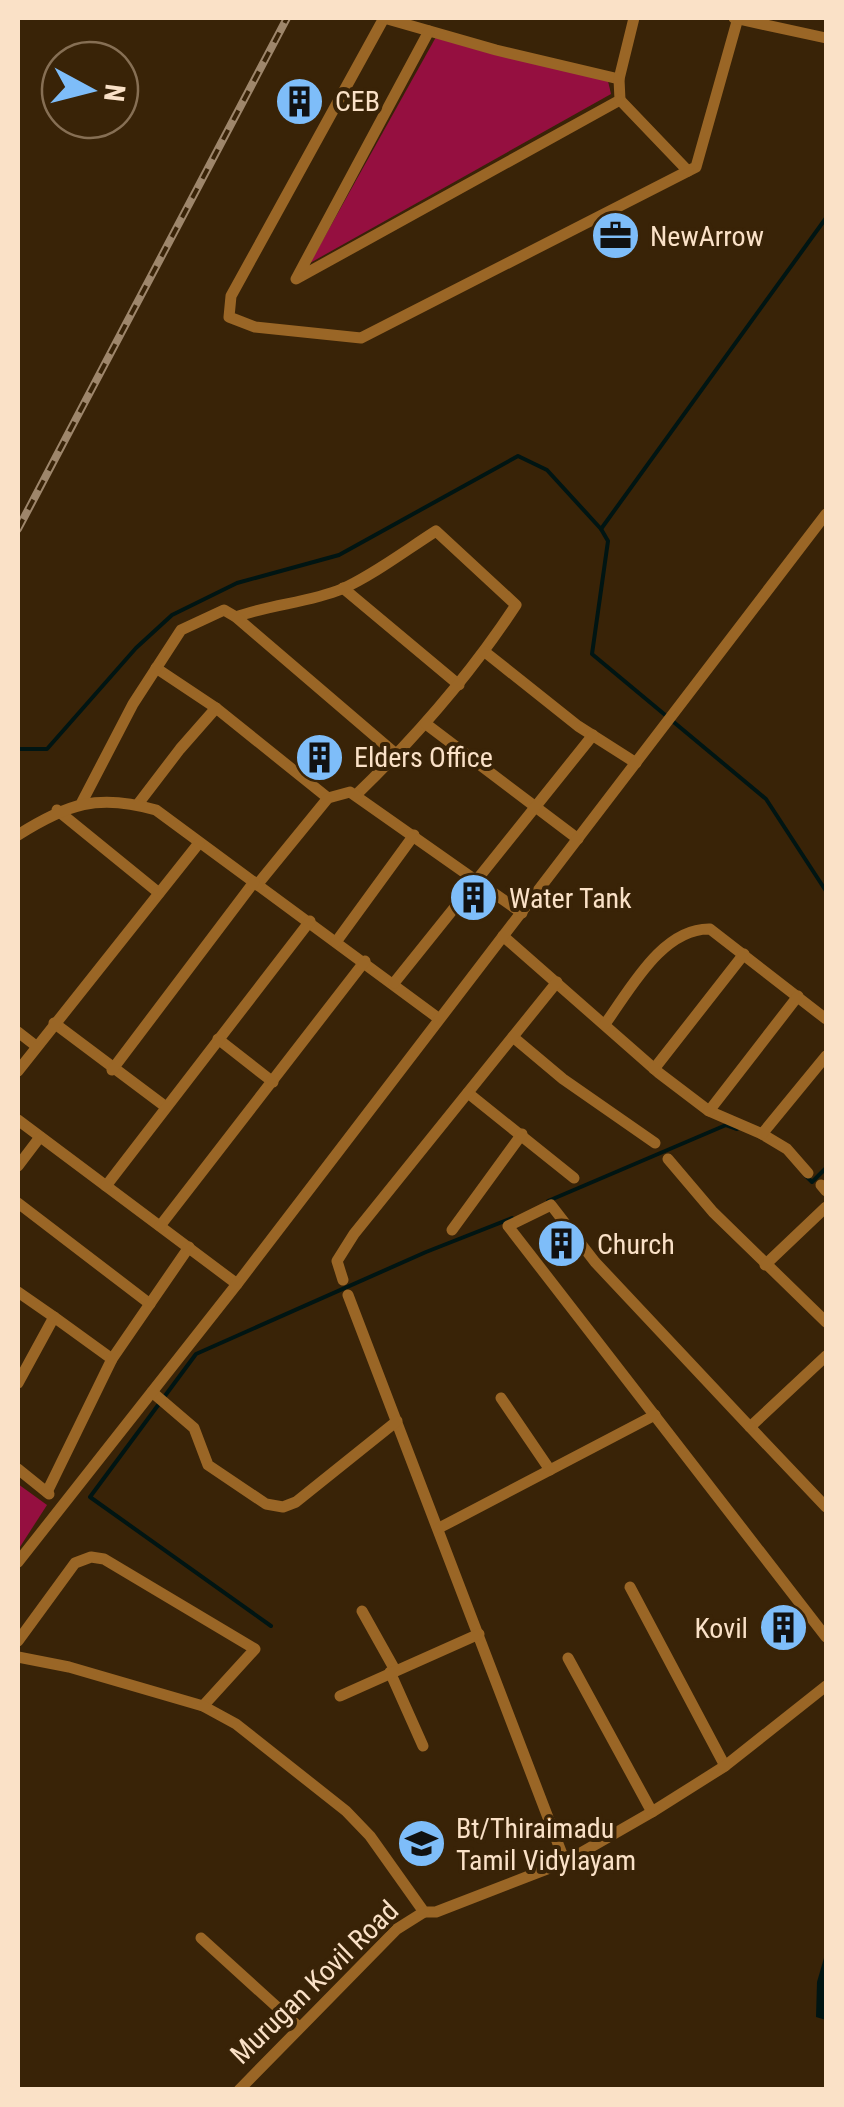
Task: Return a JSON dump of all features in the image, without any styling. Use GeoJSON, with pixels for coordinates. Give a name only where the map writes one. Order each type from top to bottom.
{"type":"FeatureCollection","features":[{"type":"Feature","properties":{"kind":"street"},"geometry":{"type":"LineString","coordinates":[[618,79],[384,18],[231,296],[229,317],[256,328],[362,338],[696,168],[736,18],[826,38]]}},
{"type":"Feature","properties":{"kind":"street"},"geometry":{"type":"LineString","coordinates":[[634,18],[618,79],[620,100],[688,171]]}},
{"type":"Feature","properties":{"kind":"street"},"geometry":{"type":"LineString","coordinates":[[429,31],[296,279],[620,100]]}},
{"type":"Feature","properties":{"kind":"street"},"geometry":{"type":"LineString","coordinates":[[18,1562],[62,1505],[159,1399],[238,1284],[438,1018],[826,515]]}},
{"type":"Feature","properties":{"kind":"street"},"geometry":{"type":"LineString","coordinates":[[236,617],[343,588],[436,531],[516,605],[459,686],[357,794]]}},
{"type":"Feature","properties":{"kind":"street"},"geometry":{"type":"LineString","coordinates":[[343,588],[459,686]]}},
{"type":"Feature","properties":{"kind":"street"},"geometry":{"type":"LineString","coordinates":[[82,802],[133,704],[181,630],[224,610],[397,755]]}},
{"type":"Feature","properties":{"kind":"street"},"geometry":{"type":"LineString","coordinates":[[484,652],[593,736],[636,763]]}},
{"type":"Feature","properties":{"kind":"street"},"geometry":{"type":"LineString","coordinates":[[156,668],[216,708],[328,798]]}},
{"type":"Feature","properties":{"kind":"street"},"geometry":{"type":"LineString","coordinates":[[138,804],[216,708]]}},
{"type":"Feature","properties":{"kind":"street"},"geometry":{"type":"LineString","coordinates":[[426,724],[578,838]]}},
{"type":"Feature","properties":{"kind":"street"},"geometry":{"type":"LineString","coordinates":[[394,983],[593,736]]}},
{"type":"Feature","properties":{"kind":"street"},"geometry":{"type":"LineString","coordinates":[[112,1070],[328,798],[357,794],[522,913]]}},
{"type":"Feature","properties":{"kind":"street"},"geometry":{"type":"LineString","coordinates":[[18,835],[57,810],[82,802],[138,804],[156,810],[438,1018]]}},
{"type":"Feature","properties":{"kind":"street"},"geometry":{"type":"LineString","coordinates":[[57,810],[160,893]]}},
{"type":"Feature","properties":{"kind":"street"},"geometry":{"type":"LineString","coordinates":[[336,942],[414,835]]}},
{"type":"Feature","properties":{"kind":"street"},"geometry":{"type":"LineString","coordinates":[[18,1071],[199,842]]}},
{"type":"Feature","properties":{"kind":"street"},"geometry":{"type":"LineString","coordinates":[[106,1186],[310,921]]}},
{"type":"Feature","properties":{"kind":"street"},"geometry":{"type":"LineString","coordinates":[[605,1024],[648,965],[668,946],[696,929],[710,929],[826,1019]]}},
{"type":"Feature","properties":{"kind":"street"},"geometry":{"type":"LineString","coordinates":[[503,936],[654,1069],[709,1111],[787,1149],[808,1172]]}},
{"type":"Feature","properties":{"kind":"street"},"geometry":{"type":"LineString","coordinates":[[654,1069],[744,954]]}},
{"type":"Feature","properties":{"kind":"street"},"geometry":{"type":"LineString","coordinates":[[160,1226],[365,962]]}},
{"type":"Feature","properties":{"kind":"street"},"geometry":{"type":"LineString","coordinates":[[342,1280],[338,1262],[354,1234],[558,982]]}},
{"type":"Feature","properties":{"kind":"street"},"geometry":{"type":"LineString","coordinates":[[709,1111],[798,996]]}},
{"type":"Feature","properties":{"kind":"street"},"geometry":{"type":"LineString","coordinates":[[54,1024],[166,1107]]}},
{"type":"Feature","properties":{"kind":"street"},"geometry":{"type":"LineString","coordinates":[[18,1032],[36,1046]]}},
{"type":"Feature","properties":{"kind":"street"},"geometry":{"type":"LineString","coordinates":[[513,1037],[563,1079],[655,1144]]}},
{"type":"Feature","properties":{"kind":"street"},"geometry":{"type":"LineString","coordinates":[[218,1039],[274,1082]]}},
{"type":"Feature","properties":{"kind":"street"},"geometry":{"type":"LineString","coordinates":[[762,1134],[826,1056]]}},
{"type":"Feature","properties":{"kind":"street"},"geometry":{"type":"LineString","coordinates":[[468,1093],[574,1178]]}},
{"type":"Feature","properties":{"kind":"street"},"geometry":{"type":"LineString","coordinates":[[18,1120],[238,1284]]}},
{"type":"Feature","properties":{"kind":"street"},"geometry":{"type":"LineString","coordinates":[[452,1230],[522,1134]]}},
{"type":"Feature","properties":{"kind":"street"},"geometry":{"type":"LineString","coordinates":[[18,1166],[40,1136]]}},
{"type":"Feature","properties":{"kind":"street"},"geometry":{"type":"LineString","coordinates":[[668,1159],[765,1264],[826,1322]]}},
{"type":"Feature","properties":{"kind":"street"},"geometry":{"type":"LineString","coordinates":[[18,1203],[150,1304]]}},
{"type":"Feature","properties":{"kind":"street"},"geometry":{"type":"LineString","coordinates":[[826,1508],[630,1300],[551,1206],[508,1226],[826,1636]]}},
{"type":"Feature","properties":{"kind":"street"},"geometry":{"type":"LineString","coordinates":[[765,1264],[826,1208]]}},
{"type":"Feature","properties":{"kind":"street"},"geometry":{"type":"LineString","coordinates":[[46,1492],[112,1359],[189,1248]]}},
{"type":"Feature","properties":{"kind":"street"},"geometry":{"type":"LineString","coordinates":[[18,1292],[112,1359]]}},
{"type":"Feature","properties":{"kind":"street"},"geometry":{"type":"LineString","coordinates":[[348,1295],[565,1862]]}},
{"type":"Feature","properties":{"kind":"street"},"geometry":{"type":"LineString","coordinates":[[18,1383],[54,1317]]}},
{"type":"Feature","properties":{"kind":"street"},"geometry":{"type":"LineString","coordinates":[[750,1427],[826,1356]]}},
{"type":"Feature","properties":{"kind":"street"},"geometry":{"type":"LineString","coordinates":[[501,1398],[550,1470]]}},
{"type":"Feature","properties":{"kind":"street"},"geometry":{"type":"LineString","coordinates":[[159,1399],[194,1428],[208,1465],[266,1504],[283,1507],[296,1502],[396,1422]]}},
{"type":"Feature","properties":{"kind":"street"},"geometry":{"type":"LineString","coordinates":[[439,1528],[655,1416]]}},
{"type":"Feature","properties":{"kind":"street"},"geometry":{"type":"LineString","coordinates":[[18,1469],[62,1505]]}},
{"type":"Feature","properties":{"kind":"street"},"geometry":{"type":"LineString","coordinates":[[18,1641],[75,1563],[91,1557],[104,1559],[255,1649],[203,1706]]}},
{"type":"Feature","properties":{"kind":"street"},"geometry":{"type":"LineString","coordinates":[[630,1587],[725,1766]]}},
{"type":"Feature","properties":{"kind":"street"},"geometry":{"type":"LineString","coordinates":[[362,1611],[393,1671],[423,1746]]}},
{"type":"Feature","properties":{"kind":"street"},"geometry":{"type":"LineString","coordinates":[[340,1696],[479,1634]]}},
{"type":"Feature","properties":{"kind":"street"},"geometry":{"type":"LineString","coordinates":[[18,1657],[69,1667],[203,1706],[236,1724],[346,1811],[370,1836],[424,1912],[436,1912],[565,1862],[725,1766],[826,1686]]}},
{"type":"Feature","properties":{"kind":"street"},"geometry":{"type":"LineString","coordinates":[[568,1658],[652,1812]]}},
{"type":"Feature","properties":{"kind":"street","name":"Murugan Kovil Road"},"geometry":{"type":"LineString","coordinates":[[239,2090],[397,1929],[424,1912]]}},
{"type":"Feature","properties":{"kind":"street"},"geometry":{"type":"LineString","coordinates":[[201,1938],[300,2026]]}},
{"type":"Feature","properties":{"kind":"shaded area"},"geometry":{"type":"Polygon","coordinates":[[[436,37],[608,81],[611,94],[310,263],[436,37]]]}},
{"type":"Feature","properties":{"kind":"shaded area"},"geometry":{"type":"Polygon","coordinates":[[[18,1484],[47,1505],[18,1550],[18,1484]]]}},
{"type":"Feature","properties":{"kind":"shaded area"},"geometry":{"type":"Polygon","coordinates":[[[826,1951],[826,2020],[816,2017],[817,1982],[826,1951]]]}},
{"type":"Feature","properties":{"kind":"waterway"},"geometry":{"type":"LineString","coordinates":[[18,749],[47,749],[136,648],[172,615],[237,583],[339,555],[518,456],[547,470],[601,529],[826,218]]}},
{"type":"Feature","properties":{"kind":"waterway"},"geometry":{"type":"LineString","coordinates":[[601,529],[608,541],[592,654],[766,799],[826,891]]}},
{"type":"Feature","properties":{"kind":"waterway"},"geometry":{"type":"LineString","coordinates":[[548,1201],[726,1125],[737,1129]]}},
{"type":"Feature","properties":{"kind":"waterway"},"geometry":{"type":"LineString","coordinates":[[805,1175],[812,1182],[826,1168]]}},
{"type":"Feature","properties":{"kind":"waterway"},"geometry":{"type":"LineString","coordinates":[[271,1626],[90,1497],[196,1354],[512,1218]]}},
{"type":"Feature","properties":{"kind":"railway"},"geometry":{"type":"LineString","coordinates":[[18,529],[287,18]]}},
{"type":"Feature","properties":{"kind":"place","name":"CEB"},"geometry":{"type":"Point","coordinates":[300,101]}},
{"type":"Feature","properties":{"kind":"place","name":"NewArrow"},"geometry":{"type":"Point","coordinates":[615,236]}},
{"type":"Feature","properties":{"kind":"place","name":"Elders Office"},"geometry":{"type":"Point","coordinates":[319,757]}},
{"type":"Feature","properties":{"kind":"place","name":"Water Tank"},"geometry":{"type":"Point","coordinates":[474,898]}},
{"type":"Feature","properties":{"kind":"place","name":"Church"},"geometry":{"type":"Point","coordinates":[562,1244]}},
{"type":"Feature","properties":{"kind":"place","name":"Kovil"},"geometry":{"type":"Point","coordinates":[783,1628]}},
{"type":"Feature","properties":{"kind":"place","name":"Bt/Thiraimadu Tamil Vidylayam"},"geometry":{"type":"Point","coordinates":[421,1844]}}]}
